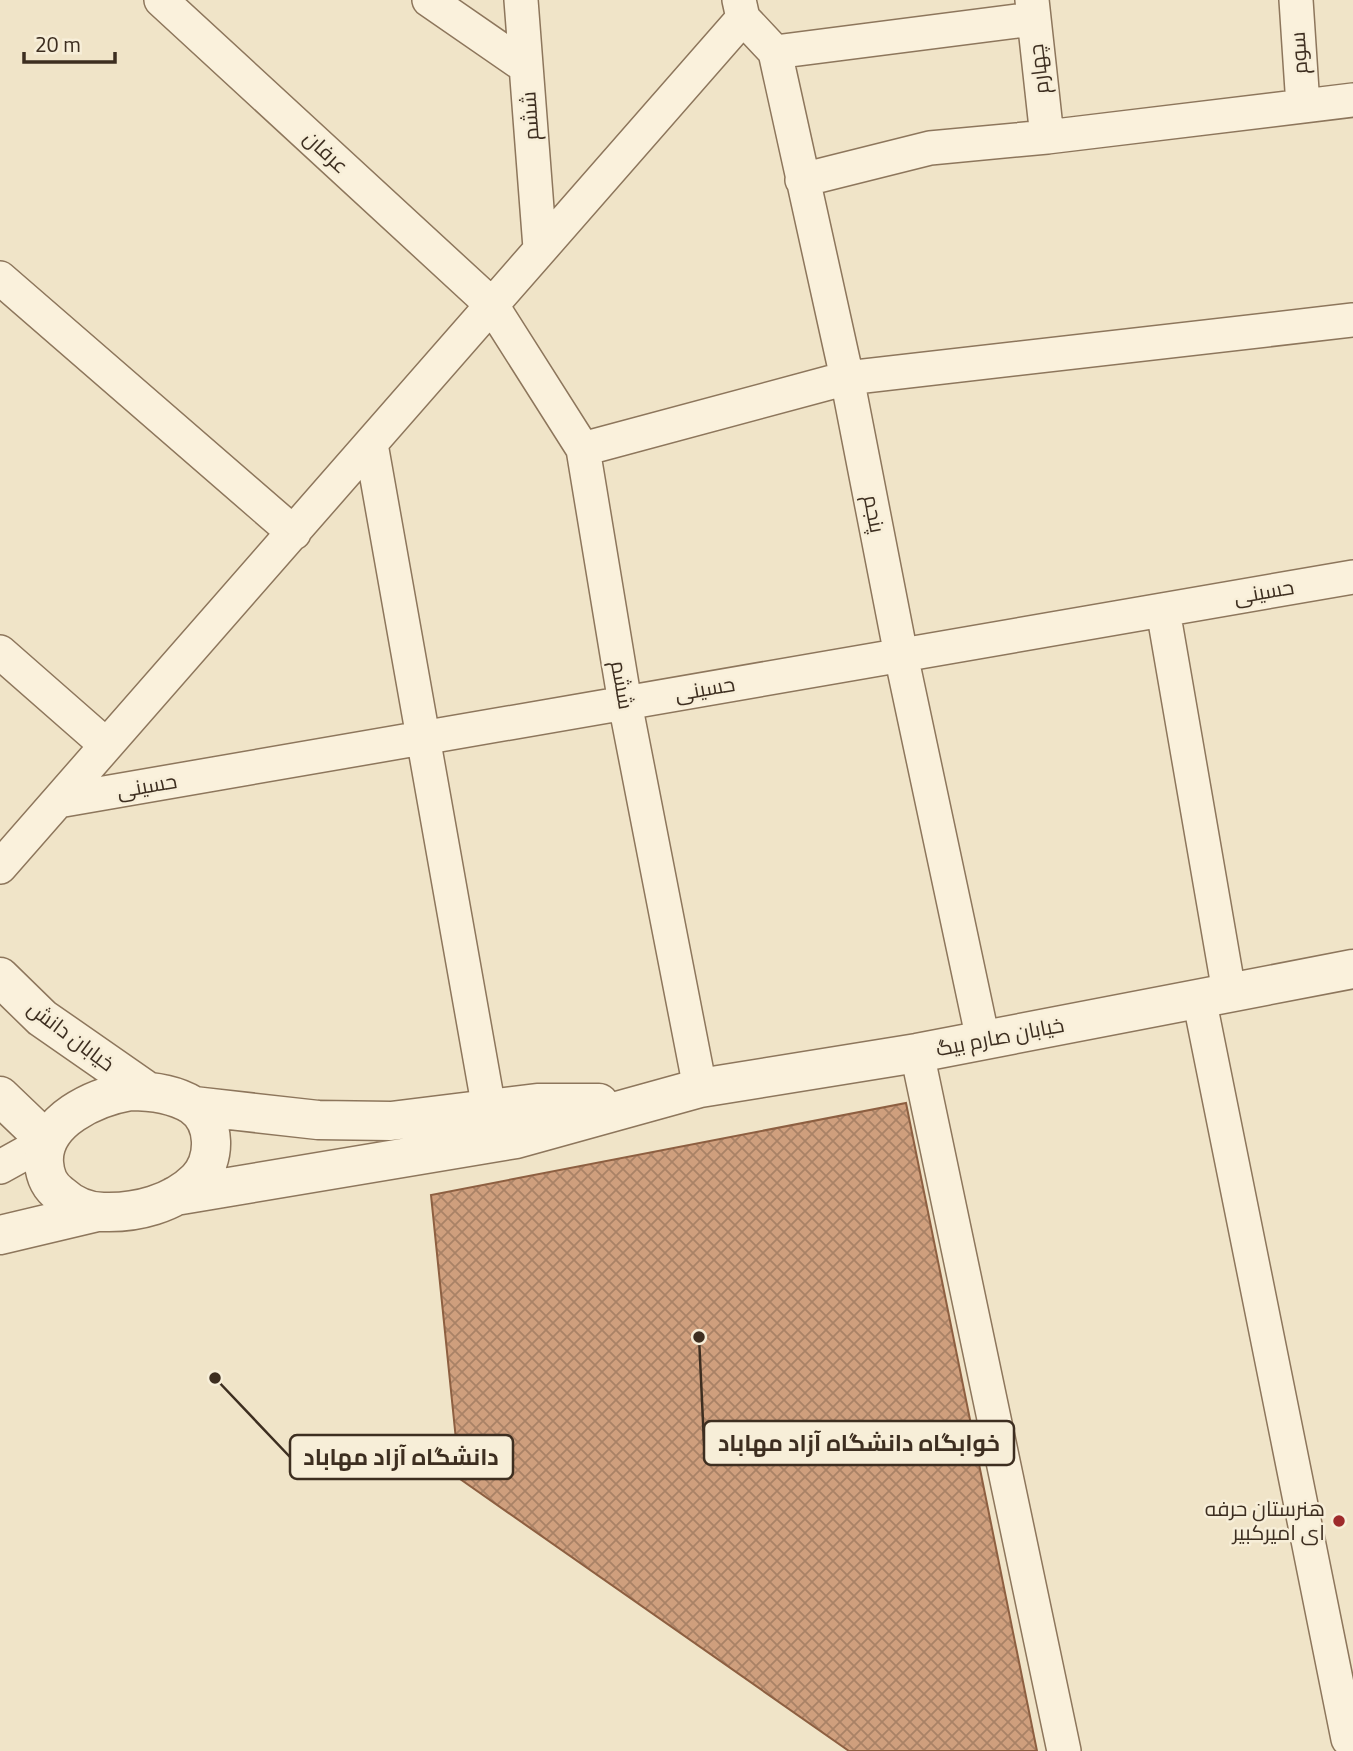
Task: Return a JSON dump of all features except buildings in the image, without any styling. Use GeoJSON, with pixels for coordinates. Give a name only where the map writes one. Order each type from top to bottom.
{"type":"FeatureCollection","features":[{"type":"Feature","properties":{"kind":"street","name":"عرفان"},"geometry":{"type":"LineString","coordinates":[[161,0],[491,304]]}},
{"type":"Feature","properties":{"kind":"street","name":"ششم"},"geometry":{"type":"LineString","coordinates":[[429,0],[526,66]]}},
{"type":"Feature","properties":{"kind":"street","name":"ششم"},"geometry":{"type":"LineString","coordinates":[[521,0],[540,248]]}},
{"type":"Feature","properties":{"kind":"street","name":"سوم"},"geometry":{"type":"LineString","coordinates":[[1296,0],[1303,106]]}},
{"type":"Feature","properties":{"kind":"street"},"geometry":{"type":"LineString","coordinates":[[0,867],[371,444],[741,9],[775,52],[1033,9]]}},
{"type":"Feature","properties":{"kind":"street","name":"چهارم"},"geometry":{"type":"LineString","coordinates":[[1033,9],[1047,137]]}},
{"type":"Feature","properties":{"kind":"street","name":"پنجم"},"geometry":{"type":"LineString","coordinates":[[775,52],[847,378],[901,655],[983,1040]]}},
{"type":"Feature","properties":{"kind":"street"},"geometry":{"type":"LineString","coordinates":[[802,180],[930,148],[1047,137],[1353,100]]}},
{"type":"Feature","properties":{"kind":"street"},"geometry":{"type":"LineString","coordinates":[[0,278],[294,533]]}},
{"type":"Feature","properties":{"kind":"street","name":"ششم"},"geometry":{"type":"LineString","coordinates":[[491,304],[583,449],[625,703],[700,1088]]}},
{"type":"Feature","properties":{"kind":"street"},"geometry":{"type":"LineString","coordinates":[[583,449],[847,378],[1353,320]]}},
{"type":"Feature","properties":{"kind":"street"},"geometry":{"type":"LineString","coordinates":[[371,444],[489,1109]]}},
{"type":"Feature","properties":{"kind":"street","name":"حسینی"},"geometry":{"type":"LineString","coordinates":[[58,801],[1353,577]]}},
{"type":"Feature","properties":{"kind":"street"},"geometry":{"type":"LineString","coordinates":[[1163,610],[1214,995],[1348,1739]]}},
{"type":"Feature","properties":{"kind":"street"},"geometry":{"type":"LineString","coordinates":[[0,652],[106,745]]}},
{"type":"Feature","properties":{"kind":"street","name":"خیابان صارم بیگ"},"geometry":{"type":"LineString","coordinates":[[175,1196],[516,1139],[700,1088],[917,1053],[1353,969]]}},
{"type":"Feature","properties":{"kind":"street","name":"خیابان دانش"},"geometry":{"type":"LineString","coordinates":[[0,977],[42,1018],[146,1091]]}},
{"type":"Feature","properties":{"kind":"street"},"geometry":{"type":"LineString","coordinates":[[917,1053],[1064,1751]]}},
{"type":"Feature","properties":{"kind":"street"},"geometry":{"type":"LineString","coordinates":[[0,1167],[47,1141],[69,1117],[97,1099],[146,1091],[194,1106],[318,1121],[391,1121],[537,1103],[646,1103]]}},
{"type":"Feature","properties":{"kind":"street"},"geometry":{"type":"LineString","coordinates":[[0,1096],[47,1141]]}},
{"type":"Feature","properties":{"kind":"street"},"geometry":{"type":"LineString","coordinates":[[0,1235],[97,1212],[131,1211],[175,1196],[198,1180],[209,1160],[212,1142],[207,1125],[194,1106]]}},
{"type":"Feature","properties":{"kind":"street"},"geometry":{"type":"LineString","coordinates":[[47,1141],[43,1156],[45,1175],[55,1190],[79,1207],[97,1212]]}},
{"type":"Feature","properties":{"kind":"place","name":"خوابگاه دانشگاه آزاد مهاباد"},"geometry":{"type":"Point","coordinates":[699,1337]}},
{"type":"Feature","properties":{"kind":"place","name":"دانشگاه آزاد مهاباد"},"geometry":{"type":"Point","coordinates":[215,1378]}},
{"type":"Feature","properties":{"kind":"place","name":"هنرستان حرفه ای امیرکبیر"},"geometry":{"type":"Point","coordinates":[1339,1521]}}]}
